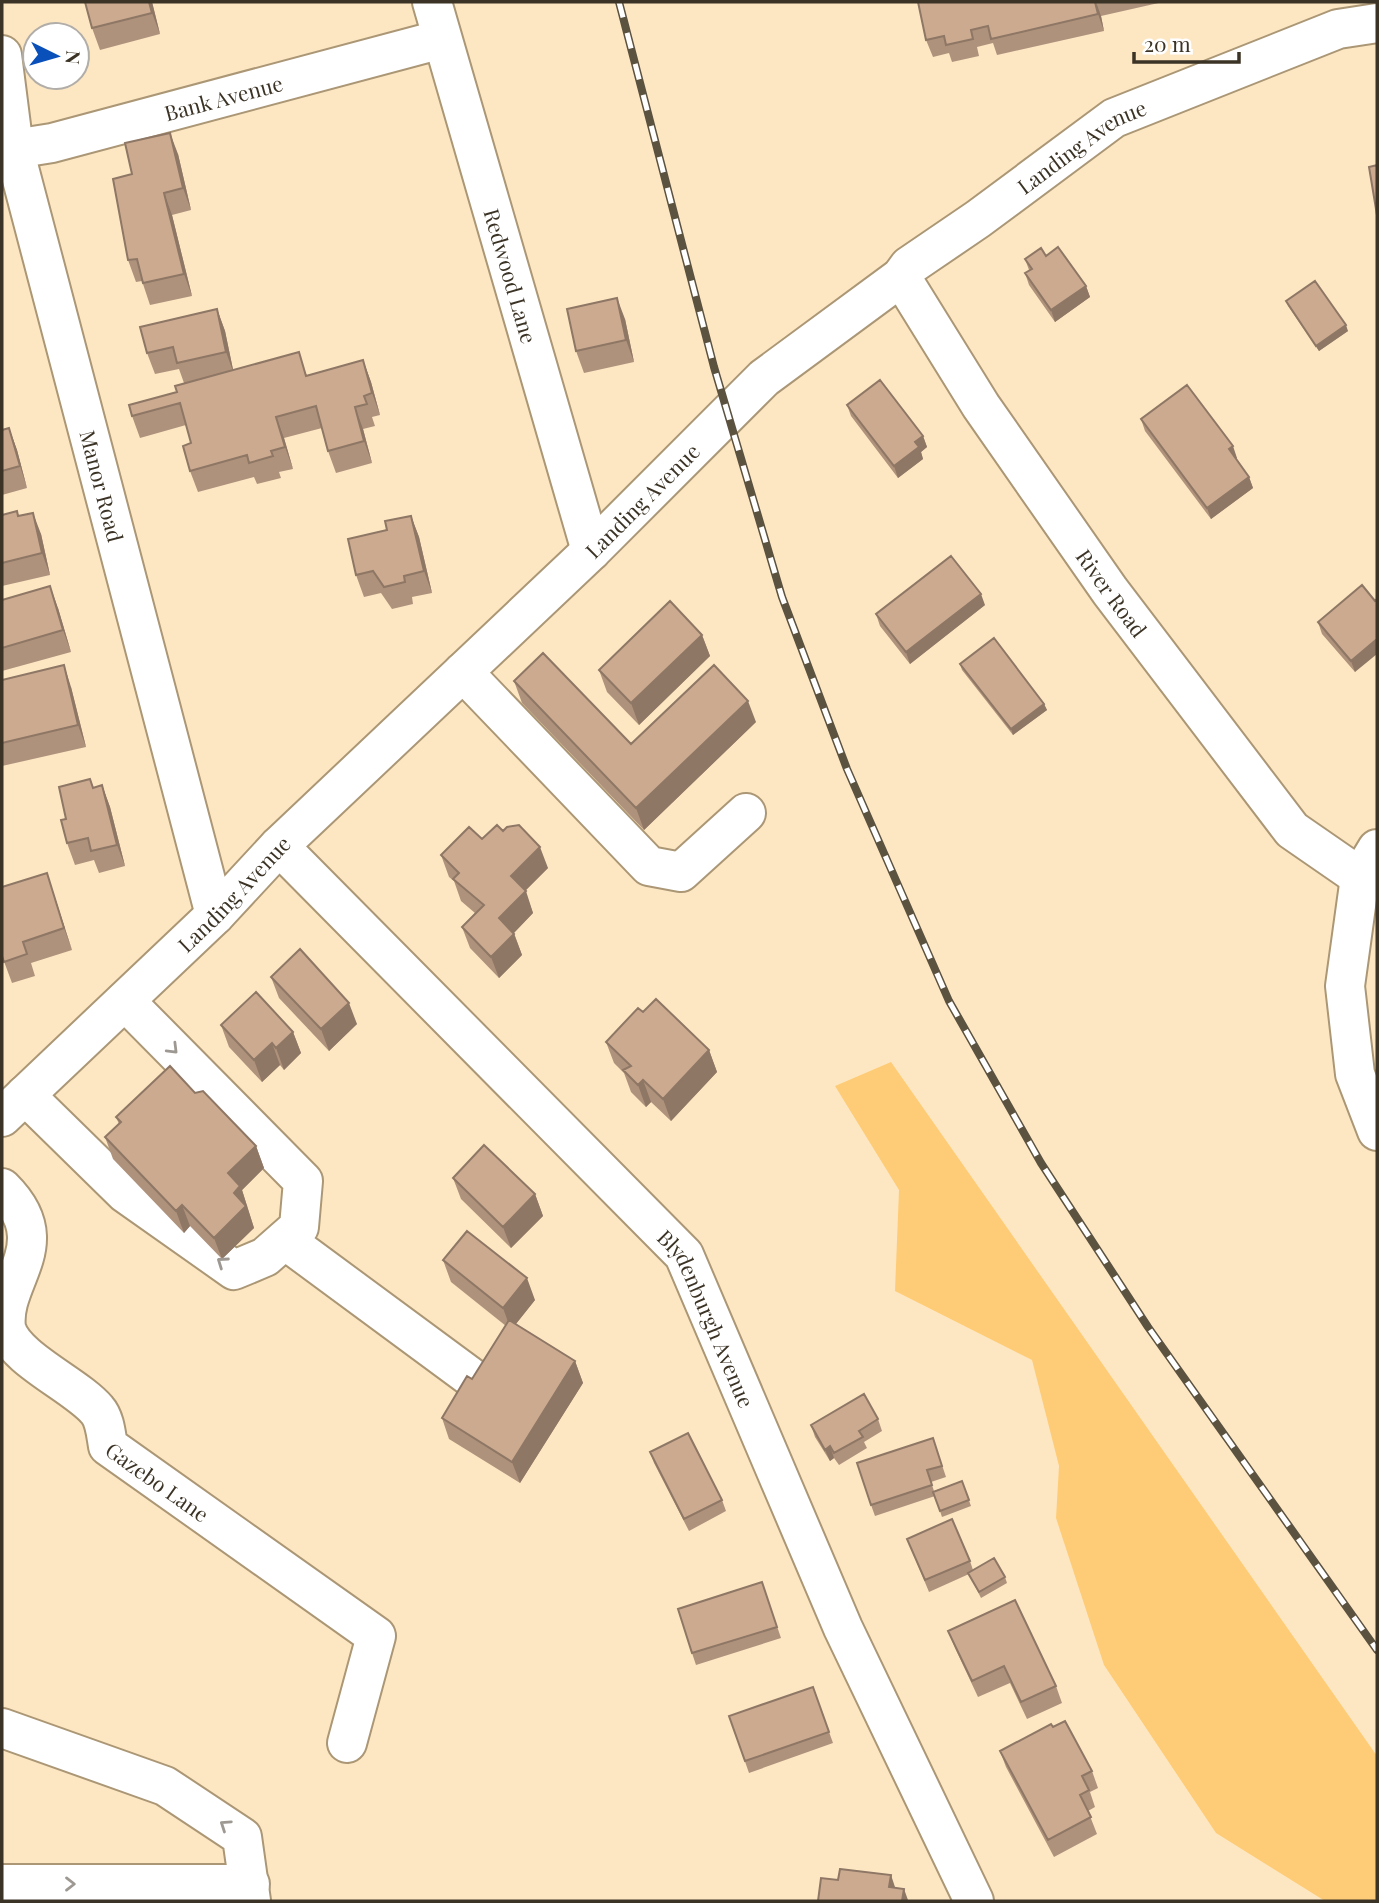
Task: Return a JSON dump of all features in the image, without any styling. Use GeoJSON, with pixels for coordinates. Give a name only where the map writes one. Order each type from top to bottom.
{"type":"FeatureCollection","features":[{"type":"Feature","properties":{"kind":"street","name":"Redwood Lane"},"geometry":{"type":"LineString","coordinates":[[432,2],[592,551]]}},
{"type":"Feature","properties":{"kind":"street","name":"Landing Avenue"},"geometry":{"type":"LineString","coordinates":[[13,1106],[215,915],[279,846],[592,551],[764,378],[901,277],[909,266],[978,219],[1114,118],[1338,29],[1377,23]]}},
{"type":"Feature","properties":{"kind":"street","name":"Bank Avenue"},"geometry":{"type":"LineString","coordinates":[[8,150],[52,143],[442,39]]}},
{"type":"Feature","properties":{"kind":"street","name":"Manor Road"},"geometry":{"type":"LineString","coordinates":[[2,55],[8,150],[215,915]]}},
{"type":"Feature","properties":{"kind":"street","name":"River Road"},"geometry":{"type":"LineString","coordinates":[[901,277],[981,406],[1110,591],[1292,830],[1368,863]]}},
{"type":"Feature","properties":{"kind":"street"},"geometry":{"type":"LineString","coordinates":[[463,672],[649,866],[681,872],[746,813]]}},
{"type":"Feature","properties":{"kind":"street","name":"Blydenburgh Avenue"},"geometry":{"type":"LineString","coordinates":[[279,846],[684,1255],[843,1628],[974,1901]]}},
{"type":"Feature","properties":{"kind":"street"},"geometry":{"type":"LineString","coordinates":[[1368,863],[1345,986],[1355,1074],[1377,1130]]}},
{"type":"Feature","properties":{"kind":"street"},"geometry":{"type":"LineString","coordinates":[[13,1106],[125,1193],[234,1270],[265,1257],[299,1227],[303,1181],[125,1001]]}},
{"type":"Feature","properties":{"kind":"street","name":"Gazebo Lane"},"geometry":{"type":"LineString","coordinates":[[2,1188],[18,1204],[25,1227],[23,1261],[6,1299],[6,1330],[16,1345],[98,1410],[108,1446],[376,1636],[347,1742]]}},
{"type":"Feature","properties":{"kind":"street"},"geometry":{"type":"LineString","coordinates":[[285,1240],[472,1378]]}},
{"type":"Feature","properties":{"kind":"street"},"geometry":{"type":"LineString","coordinates":[[2,1728],[165,1786],[242,1837],[250,1893],[2,1884]]}},
{"type":"Feature","properties":{"kind":"shaded area"},"geometry":{"type":"Polygon","coordinates":[[[891,1062],[1377,1756],[1377,1901],[1325,1901],[1216,1833],[1104,1665],[1056,1518],[1059,1466],[1032,1360],[895,1291],[899,1190],[835,1086],[891,1062]]]}},
{"type":"Feature","properties":{"kind":"building"},"geometry":{"type":"Polygon","coordinates":[[[85,2],[149,2],[152,13],[92,28],[85,2]]]}},
{"type":"Feature","properties":{"kind":"building"},"geometry":{"type":"Polygon","coordinates":[[[918,2],[1095,2],[1098,14],[991,39],[988,26],[971,30],[973,39],[946,45],[944,36],[926,40],[918,2]]]}},
{"type":"Feature","properties":{"kind":"building"},"geometry":{"type":"Polygon","coordinates":[[[170,133],[183,188],[164,193],[184,274],[143,283],[137,259],[128,260],[113,179],[132,174],[125,143],[170,133]]]}},
{"type":"Feature","properties":{"kind":"building"},"geometry":{"type":"Polygon","coordinates":[[[1377,165],[1377,215],[1369,167],[1377,165]]]}},
{"type":"Feature","properties":{"kind":"building"},"geometry":{"type":"Polygon","coordinates":[[[1058,247],[1086,286],[1051,310],[1025,273],[1032,269],[1025,259],[1041,248],[1046,256],[1058,247]]]}},
{"type":"Feature","properties":{"kind":"building"},"geometry":{"type":"Polygon","coordinates":[[[1315,281],[1346,325],[1316,346],[1286,301],[1315,281]]]}},
{"type":"Feature","properties":{"kind":"building"},"geometry":{"type":"Polygon","coordinates":[[[617,298],[626,340],[576,351],[567,309],[617,298]]]}},
{"type":"Feature","properties":{"kind":"building"},"geometry":{"type":"Polygon","coordinates":[[[217,309],[226,352],[177,363],[173,347],[147,353],[140,327],[217,309]]]}},
{"type":"Feature","properties":{"kind":"building"},"geometry":{"type":"Polygon","coordinates":[[[299,352],[306,376],[363,360],[372,393],[364,396],[367,404],[355,407],[364,441],[328,451],[316,406],[276,417],[285,447],[271,451],[273,456],[249,463],[247,455],[190,471],[183,446],[191,443],[180,403],[132,416],[129,405],[177,392],[175,386],[299,352]]]}},
{"type":"Feature","properties":{"kind":"building"},"geometry":{"type":"Polygon","coordinates":[[[880,380],[923,436],[915,442],[919,447],[894,466],[847,405],[880,380]]]}},
{"type":"Feature","properties":{"kind":"building"},"geometry":{"type":"Polygon","coordinates":[[[1187,385],[1233,446],[1229,449],[1249,477],[1207,508],[1141,419],[1187,385]]]}},
{"type":"Feature","properties":{"kind":"building"},"geometry":{"type":"Polygon","coordinates":[[[9,428],[20,466],[2,471],[2,430],[9,428]]]}},
{"type":"Feature","properties":{"kind":"building"},"geometry":{"type":"Polygon","coordinates":[[[17,511],[18,516],[33,513],[42,553],[2,563],[2,515],[17,511]]]}},
{"type":"Feature","properties":{"kind":"building"},"geometry":{"type":"Polygon","coordinates":[[[411,516],[424,571],[404,576],[405,582],[384,587],[373,571],[356,575],[348,539],[387,530],[385,521],[411,516]]]}},
{"type":"Feature","properties":{"kind":"building"},"geometry":{"type":"Polygon","coordinates":[[[951,556],[981,594],[906,652],[876,614],[951,556]]]}},
{"type":"Feature","properties":{"kind":"building"},"geometry":{"type":"Polygon","coordinates":[[[1362,585],[1375,601],[1377,599],[1377,639],[1351,661],[1318,622],[1362,585]]]}},
{"type":"Feature","properties":{"kind":"building"},"geometry":{"type":"Polygon","coordinates":[[[50,586],[63,630],[2,648],[2,600],[50,586]]]}},
{"type":"Feature","properties":{"kind":"building"},"geometry":{"type":"Polygon","coordinates":[[[670,601],[702,635],[631,703],[599,670],[670,601]]]}},
{"type":"Feature","properties":{"kind":"building"},"geometry":{"type":"Polygon","coordinates":[[[994,638],[1044,704],[1011,729],[960,664],[994,638]]]}},
{"type":"Feature","properties":{"kind":"building"},"geometry":{"type":"Polygon","coordinates":[[[543,653],[631,744],[714,665],[748,701],[636,808],[514,681],[543,653]]]}},
{"type":"Feature","properties":{"kind":"building"},"geometry":{"type":"Polygon","coordinates":[[[64,665],[78,725],[2,743],[2,680],[64,665]]]}},
{"type":"Feature","properties":{"kind":"building"},"geometry":{"type":"Polygon","coordinates":[[[90,779],[93,788],[102,785],[117,845],[91,851],[88,838],[67,843],[61,820],[66,819],[59,787],[90,779]]]}},
{"type":"Feature","properties":{"kind":"building"},"geometry":{"type":"Polygon","coordinates":[[[497,825],[503,831],[507,827],[519,825],[540,847],[511,876],[526,891],[499,918],[514,934],[491,957],[462,927],[484,905],[453,879],[459,873],[441,855],[469,827],[482,839],[497,825]]]}},
{"type":"Feature","properties":{"kind":"building"},"geometry":{"type":"Polygon","coordinates":[[[47,873],[64,928],[23,942],[27,954],[4,962],[2,887],[47,873]]]}},
{"type":"Feature","properties":{"kind":"building"},"geometry":{"type":"Polygon","coordinates":[[[300,949],[349,1003],[321,1029],[271,977],[300,949]]]}},
{"type":"Feature","properties":{"kind":"building"},"geometry":{"type":"Polygon","coordinates":[[[256,992],[293,1032],[276,1048],[272,1043],[254,1060],[221,1025],[256,992]]]}},
{"type":"Feature","properties":{"kind":"building"},"geometry":{"type":"Polygon","coordinates":[[[656,999],[709,1050],[663,1099],[643,1080],[638,1085],[623,1070],[631,1066],[606,1042],[638,1008],[643,1012],[656,999]]]}},
{"type":"Feature","properties":{"kind":"building"},"geometry":{"type":"Polygon","coordinates":[[[170,1066],[195,1093],[203,1091],[256,1146],[228,1173],[240,1186],[234,1193],[246,1206],[214,1238],[182,1205],[176,1211],[105,1137],[121,1122],[116,1117],[170,1066]]]}},
{"type":"Feature","properties":{"kind":"building"},"geometry":{"type":"Polygon","coordinates":[[[484,1145],[535,1194],[503,1227],[453,1178],[484,1145]]]}},
{"type":"Feature","properties":{"kind":"building"},"geometry":{"type":"Polygon","coordinates":[[[467,1231],[527,1278],[503,1308],[443,1260],[467,1231]]]}},
{"type":"Feature","properties":{"kind":"building"},"geometry":{"type":"Polygon","coordinates":[[[509,1320],[575,1361],[512,1462],[442,1418],[467,1376],[472,1379],[509,1320]]]}},
{"type":"Feature","properties":{"kind":"building"},"geometry":{"type":"Polygon","coordinates":[[[864,1394],[878,1419],[859,1431],[863,1437],[834,1453],[830,1446],[825,1450],[811,1425],[864,1394]]]}},
{"type":"Feature","properties":{"kind":"building"},"geometry":{"type":"Polygon","coordinates":[[[688,1433],[722,1500],[684,1519],[650,1452],[688,1433]]]}},
{"type":"Feature","properties":{"kind":"building"},"geometry":{"type":"Polygon","coordinates":[[[933,1438],[942,1466],[927,1470],[932,1485],[871,1505],[857,1463],[933,1438]]]}},
{"type":"Feature","properties":{"kind":"building"},"geometry":{"type":"Polygon","coordinates":[[[962,1481],[969,1500],[940,1511],[933,1492],[962,1481]]]}},
{"type":"Feature","properties":{"kind":"building"},"geometry":{"type":"Polygon","coordinates":[[[952,1519],[970,1561],[925,1580],[907,1539],[952,1519]]]}},
{"type":"Feature","properties":{"kind":"building"},"geometry":{"type":"Polygon","coordinates":[[[994,1558],[1005,1577],[979,1592],[968,1573],[994,1558]]]}},
{"type":"Feature","properties":{"kind":"building"},"geometry":{"type":"Polygon","coordinates":[[[762,1582],[777,1627],[692,1653],[678,1609],[762,1582]]]}},
{"type":"Feature","properties":{"kind":"building"},"geometry":{"type":"Polygon","coordinates":[[[1015,1600],[1056,1686],[1021,1702],[1004,1666],[972,1681],[948,1631],[1015,1600]]]}},
{"type":"Feature","properties":{"kind":"building"},"geometry":{"type":"Polygon","coordinates":[[[813,1687],[829,1732],[745,1761],[729,1716],[813,1687]]]}},
{"type":"Feature","properties":{"kind":"building"},"geometry":{"type":"Polygon","coordinates":[[[1065,1721],[1092,1771],[1082,1776],[1089,1790],[1080,1795],[1091,1817],[1048,1840],[1000,1751],[1051,1724],[1053,1727],[1065,1721]]]}},
{"type":"Feature","properties":{"kind":"building"},"geometry":{"type":"Polygon","coordinates":[[[840,1869],[891,1875],[889,1887],[904,1889],[902,1901],[818,1901],[821,1878],[838,1880],[840,1869]]]}},
{"type":"Feature","properties":{"kind":"railway"},"geometry":{"type":"LineString","coordinates":[[619,2],[714,367],[782,597],[847,769],[949,1001],[1041,1163],[1148,1327],[1377,1650]]}}]}
